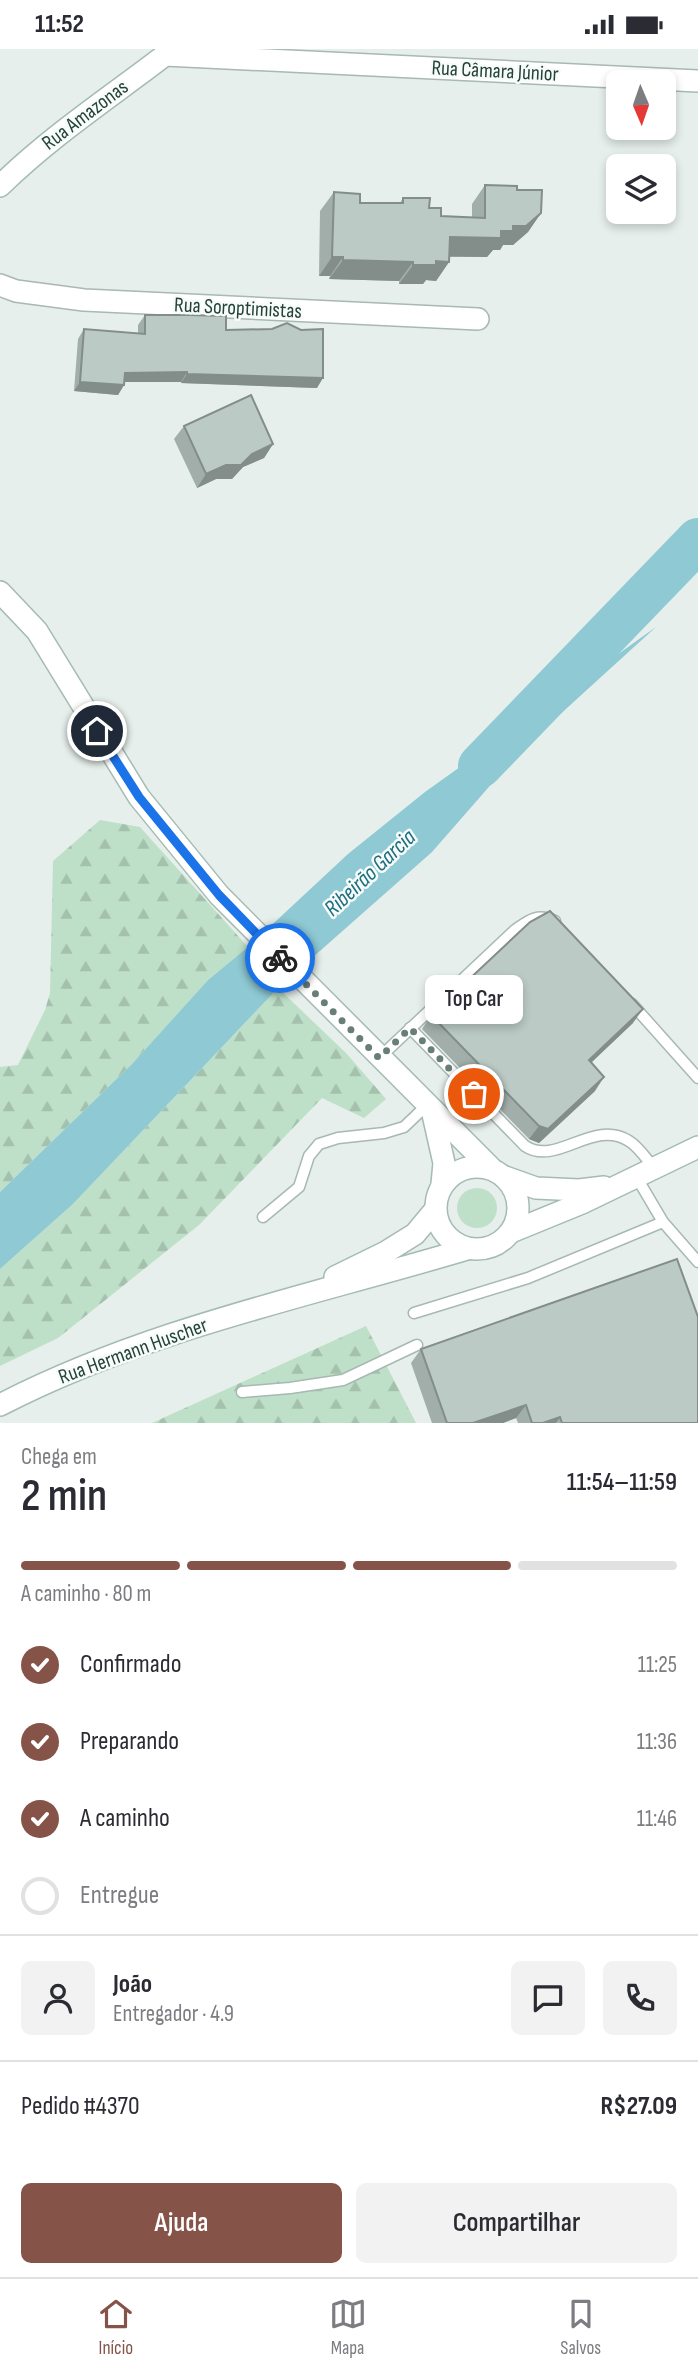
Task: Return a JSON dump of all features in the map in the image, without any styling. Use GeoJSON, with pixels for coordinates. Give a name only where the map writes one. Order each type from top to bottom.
{"type":"FeatureCollection","features":[{"type":"Feature","properties":{"kind":"street","name":"Rua Câmara Júnior"},"geometry":{"type":"LineString","coordinates":[[169,52],[698,81]]}},
{"type":"Feature","properties":{"kind":"street","name":"Rua Amazonas"},"geometry":{"type":"LineString","coordinates":[[0,186],[24,162],[74,121],[169,52]]}},
{"type":"Feature","properties":{"kind":"street","name":"Rua Soroptimistas"},"geometry":{"type":"LineString","coordinates":[[0,285],[16,291],[84,300],[478,319]]}},
{"type":"Feature","properties":{"kind":"street"},"geometry":{"type":"LineString","coordinates":[[0,592],[37,631],[139,797],[219,895],[379,1058],[513,1186],[519,1210],[511,1232]]}},
{"type":"Feature","properties":{"kind":"street"},"geometry":{"type":"LineString","coordinates":[[430,1108],[444,1163],[442,1184]]}},
{"type":"Feature","properties":{"kind":"street"},"geometry":{"type":"LineString","coordinates":[[638,1178],[579,1190],[536,1188],[498,1172],[472,1166],[455,1172],[442,1184],[436,1196],[435,1210],[445,1235],[455,1243],[467,1248],[484,1249],[499,1243],[511,1232],[638,1178],[698,1147]]}},
{"type":"Feature","properties":{"kind":"street","name":"Rua Hermann Huscher"},"geometry":{"type":"LineString","coordinates":[[0,1405],[122,1352],[268,1304],[333,1278],[386,1252],[415,1234],[435,1210]]}},
{"type":"Feature","properties":{"kind":"street","name":"Rua Hermann Huscher"},"geometry":{"type":"LineString","coordinates":[[268,1304],[335,1288],[467,1248]]}},
{"type":"Feature","properties":{"kind":"lane"},"geometry":{"type":"LineString","coordinates":[[379,1058],[532,917],[553,919],[561,927]]}},
{"type":"Feature","properties":{"kind":"lane"},"geometry":{"type":"LineString","coordinates":[[620,991],[698,1078]]}},
{"type":"Feature","properties":{"kind":"lane"},"geometry":{"type":"LineString","coordinates":[[410,1028],[532,1151],[552,1150],[606,1133],[631,1142],[638,1178],[663,1222],[698,1262]]}},
{"type":"Feature","properties":{"kind":"lane"},"geometry":{"type":"LineString","coordinates":[[262,1217],[299,1187],[309,1156],[319,1144],[338,1137],[384,1133],[404,1127],[430,1108]]}},
{"type":"Feature","properties":{"kind":"lane"},"geometry":{"type":"LineString","coordinates":[[414,1313],[528,1278],[663,1222]]}},
{"type":"Feature","properties":{"kind":"lane"},"geometry":{"type":"LineString","coordinates":[[242,1392],[343,1380],[417,1345]]}},
{"type":"Feature","properties":{"kind":"green space"},"geometry":{"type":"Polygon","coordinates":[[[100,820],[140,827],[248,947],[208,980],[132,1064],[0,1192],[0,1067],[18,1065],[45,1010],[50,993],[53,861],[100,820]]]}},
{"type":"Feature","properties":{"kind":"green space"},"geometry":{"type":"Polygon","coordinates":[[[278,988],[346,1053],[386,1099],[364,1118],[322,1098],[199,1225],[58,1338],[0,1366],[0,1269],[73,1204],[278,988]]]}},
{"type":"Feature","properties":{"kind":"green space"},"geometry":{"type":"Polygon","coordinates":[[[477,1188],[491,1194],[497,1208],[491,1222],[477,1228],[463,1222],[457,1208],[463,1194],[477,1188]]]}},
{"type":"Feature","properties":{"kind":"green space"},"geometry":{"type":"Polygon","coordinates":[[[366,1326],[416,1423],[152,1423],[366,1326]]]}},
{"type":"Feature","properties":{"kind":"water"},"geometry":{"type":"Polygon","coordinates":[[[656,627],[523,748],[432,852],[278,988],[73,1204],[0,1269],[0,1192],[132,1064],[208,980],[248,947],[348,854],[425,792],[656,627]]]}},
{"type":"Feature","properties":{"kind":"building"},"geometry":{"type":"Polygon","coordinates":[[[485,185],[517,186],[517,190],[542,190],[541,213],[526,226],[513,226],[513,231],[501,231],[501,238],[450,237],[449,262],[436,261],[436,265],[343,260],[343,257],[332,257],[334,192],[360,194],[360,203],[403,203],[403,198],[430,198],[429,208],[441,208],[441,216],[485,218],[485,185]]]}},
{"type":"Feature","properties":{"kind":"building"},"geometry":{"type":"Polygon","coordinates":[[[145,315],[226,316],[226,330],[272,329],[287,323],[301,330],[323,329],[323,378],[187,372],[125,373],[124,385],[80,382],[84,329],[145,334],[145,315]]]}},
{"type":"Feature","properties":{"kind":"building"},"geometry":{"type":"Polygon","coordinates":[[[251,395],[273,444],[252,454],[241,465],[226,465],[206,474],[184,426],[251,395]]]}},
{"type":"Feature","properties":{"kind":"building"},"geometry":{"type":"Polygon","coordinates":[[[550,911],[643,1009],[589,1060],[604,1077],[548,1129],[539,1126],[431,1015],[530,922],[550,911]]]}},
{"type":"Feature","properties":{"kind":"building"},"geometry":{"type":"Polygon","coordinates":[[[677,1259],[698,1317],[698,1423],[562,1423],[560,1417],[543,1423],[532,1423],[526,1405],[473,1423],[447,1423],[421,1349],[677,1259]]]}},
{"type":"Feature","properties":{"kind":"waterway","name":"Ribeirão Garcia"},"geometry":{"type":"LineString","coordinates":[[480,766],[698,540]]}},
{"type":"Feature","properties":{"kind":"way so far"},"geometry":{"type":"LineString","coordinates":[[280,958],[379,1058],[410,1028],[474,1094]]}},
{"type":"Feature","properties":{"kind":"place","name":"Top Car"},"geometry":{"type":"Point","coordinates":[474,1094]}},
{"type":"Feature","properties":{"kind":"route"},"geometry":{"type":"LineString","coordinates":[[97,731],[139,797],[219,895],[280,958]]}}]}
